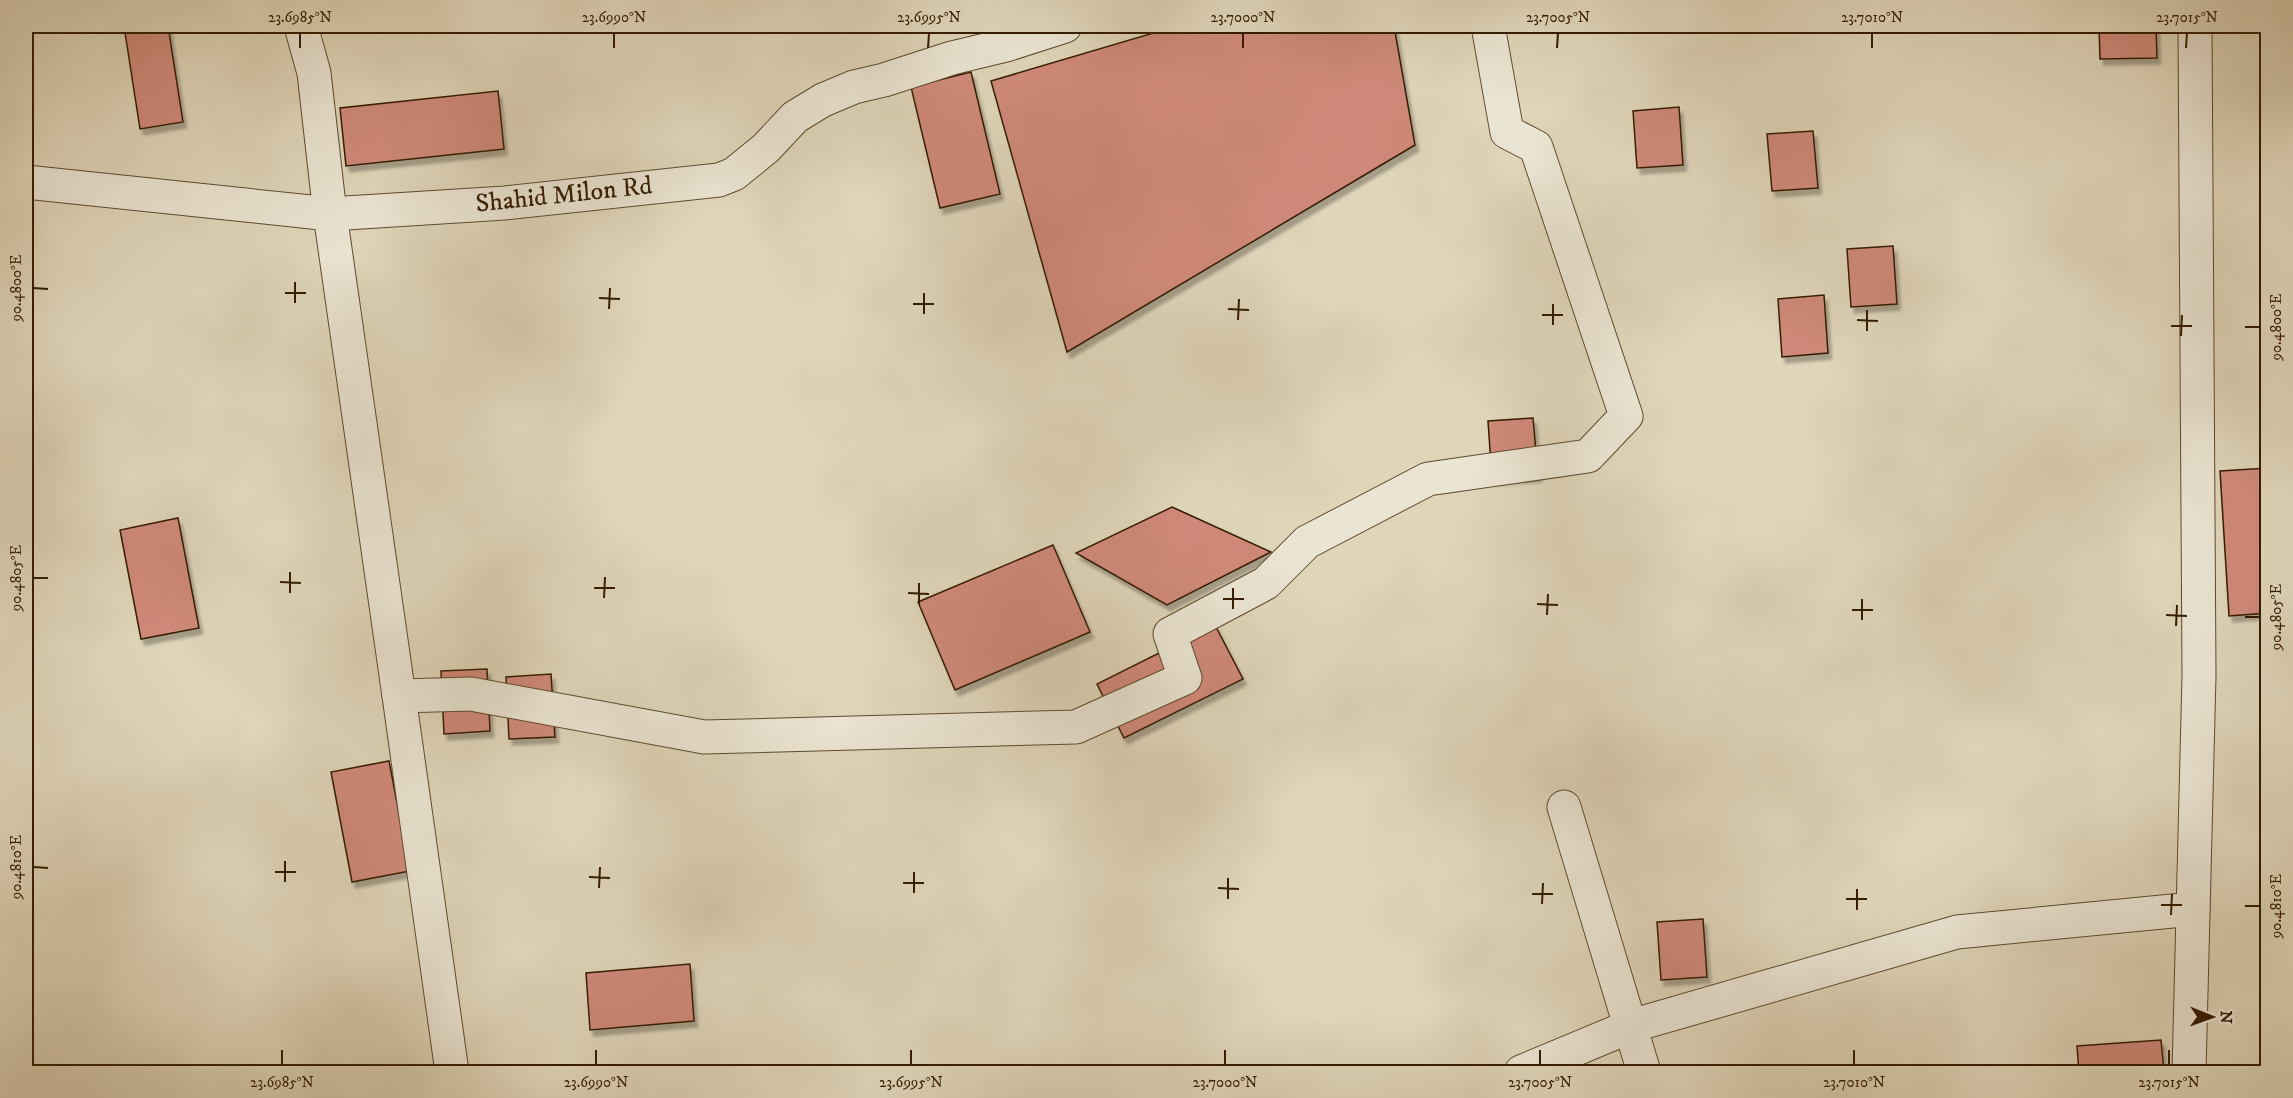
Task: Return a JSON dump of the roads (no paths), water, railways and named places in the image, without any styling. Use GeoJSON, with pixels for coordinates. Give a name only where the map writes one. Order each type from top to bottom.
{"type":"FeatureCollection","features":[{"type":"Feature","properties":{"kind":"street"},"geometry":{"type":"LineString","coordinates":[[300,26],[314,73],[330,214],[452,1072]]}},
{"type":"Feature","properties":{"kind":"street","name":"Shahid Milon Rd"},"geometry":{"type":"LineString","coordinates":[[26,183],[330,214],[505,203],[719,180],[734,174],[766,148],[795,117],[822,100],[854,87],[884,80],[952,58],[1006,45],[1065,26]]}},
{"type":"Feature","properties":{"kind":"street"},"geometry":{"type":"LineString","coordinates":[[399,696],[471,694],[705,737],[1076,727],[1185,678],[1170,634],[1266,583],[1307,542],[1428,479],[1588,456],[1626,416],[1536,147],[1507,132],[1488,26]]}},
{"type":"Feature","properties":{"kind":"street"},"geometry":{"type":"LineString","coordinates":[[2188,1072],[2199,676],[2195,26]]}},
{"type":"Feature","properties":{"kind":"street"},"geometry":{"type":"LineString","coordinates":[[1564,807],[1644,1072]]}},
{"type":"Feature","properties":{"kind":"street"},"geometry":{"type":"LineString","coordinates":[[1521,1072],[1631,1026],[1957,932],[2193,909]]}}]}
